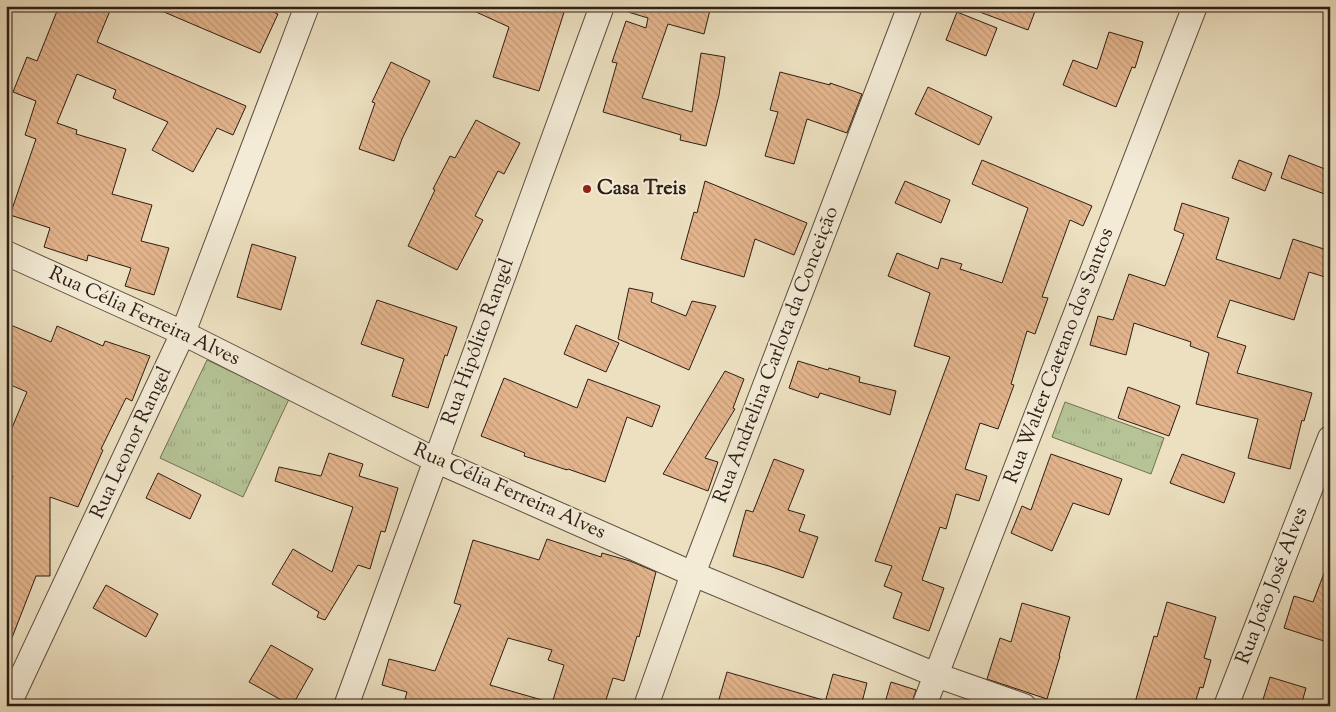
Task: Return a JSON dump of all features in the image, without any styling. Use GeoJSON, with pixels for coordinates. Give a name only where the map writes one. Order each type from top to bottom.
{"type":"FeatureCollection","features":[{"type":"Feature","properties":{"kind":"street","name":"Rua Leonor Rangel"},"geometry":{"type":"LineString","coordinates":[[8,706],[183,333],[306,6]]}},
{"type":"Feature","properties":{"kind":"street","name":"Rua Hipólito Rangel"},"geometry":{"type":"LineString","coordinates":[[346,706],[602,6]]}},
{"type":"Feature","properties":{"kind":"street","name":"Rua Andrelina Carlota da Conceição"},"geometry":{"type":"LineString","coordinates":[[646,706],[693,574],[910,6]]}},
{"type":"Feature","properties":{"kind":"street","name":"Rua Walter Caetano dos Santos"},"geometry":{"type":"LineString","coordinates":[[924,706],[1195,6]]}},
{"type":"Feature","properties":{"kind":"street","name":"Rua Célia Ferreira Alves"},"geometry":{"type":"LineString","coordinates":[[6,253],[183,333],[435,460],[693,574],[936,675],[1024,706]]}},
{"type":"Feature","properties":{"kind":"street","name":"Rua João José Alves"},"geometry":{"type":"LineString","coordinates":[[1226,706],[1330,438]]}},
{"type":"Feature","properties":{"kind":"green space"},"geometry":{"type":"Polygon","coordinates":[[[207,360],[289,399],[243,497],[160,458],[207,360]]]}},
{"type":"Feature","properties":{"kind":"green space"},"geometry":{"type":"Polygon","coordinates":[[[1065,402],[1164,438],[1151,474],[1052,437],[1065,402]]]}},
{"type":"Feature","properties":{"kind":"building"},"geometry":{"type":"Polygon","coordinates":[[[59,6],[112,6],[97,42],[246,106],[233,135],[217,128],[193,172],[152,150],[168,122],[113,98],[116,90],[77,74],[57,123],[77,130],[76,134],[126,149],[112,194],[152,205],[141,241],[169,248],[154,295],[125,286],[131,268],[88,255],[87,261],[44,247],[50,228],[10,215],[36,139],[25,135],[36,101],[13,92],[27,57],[37,61],[59,6]]]}},
{"type":"Feature","properties":{"kind":"building"},"geometry":{"type":"Polygon","coordinates":[[[150,6],[260,6],[278,14],[260,53],[150,6]]]}},
{"type":"Feature","properties":{"kind":"building"},"geometry":{"type":"Polygon","coordinates":[[[463,6],[566,6],[539,91],[493,77],[509,27],[463,6]]]}},
{"type":"Feature","properties":{"kind":"building"},"geometry":{"type":"Polygon","coordinates":[[[629,6],[711,6],[704,34],[668,24],[642,98],[692,112],[701,53],[725,57],[719,95],[706,146],[680,140],[681,135],[603,112],[617,63],[612,62],[626,21],[646,28],[648,18],[628,12],[629,6]]]}},
{"type":"Feature","properties":{"kind":"building"},"geometry":{"type":"Polygon","coordinates":[[[970,6],[1037,6],[1028,30],[969,8],[970,6]]]}},
{"type":"Feature","properties":{"kind":"building"},"geometry":{"type":"Polygon","coordinates":[[[957,12],[997,28],[986,56],[946,40],[957,12]]]}},
{"type":"Feature","properties":{"kind":"building"},"geometry":{"type":"Polygon","coordinates":[[[1109,32],[1143,42],[1135,68],[1132,67],[1116,107],[1063,85],[1073,60],[1097,69],[1109,32]]]}},
{"type":"Feature","properties":{"kind":"building"},"geometry":{"type":"Polygon","coordinates":[[[391,62],[430,81],[402,139],[394,161],[359,149],[375,103],[372,102],[391,62]]]}},
{"type":"Feature","properties":{"kind":"building"},"geometry":{"type":"Polygon","coordinates":[[[780,72],[830,85],[830,83],[862,94],[847,133],[807,119],[794,164],[765,156],[778,112],[770,110],[780,72]]]}},
{"type":"Feature","properties":{"kind":"building"},"geometry":{"type":"Polygon","coordinates":[[[928,87],[992,117],[979,145],[915,114],[928,87]]]}},
{"type":"Feature","properties":{"kind":"building"},"geometry":{"type":"Polygon","coordinates":[[[476,120],[520,143],[504,174],[498,171],[475,216],[483,220],[457,270],[408,246],[450,156],[455,158],[476,120]]]}},
{"type":"Feature","properties":{"kind":"building"},"geometry":{"type":"Polygon","coordinates":[[[1289,155],[1330,171],[1330,196],[1281,178],[1289,155]]]}},
{"type":"Feature","properties":{"kind":"building"},"geometry":{"type":"Polygon","coordinates":[[[982,160],[1092,206],[1083,226],[1070,220],[1042,297],[1048,298],[1035,334],[1027,331],[1011,384],[1014,385],[998,429],[980,423],[965,469],[987,476],[979,501],[956,494],[946,529],[940,527],[922,580],[944,588],[929,631],[893,618],[902,593],[884,586],[892,566],[875,561],[950,357],[914,346],[930,293],[888,276],[897,253],[938,269],[941,258],[962,264],[960,269],[1002,283],[1028,208],[972,184],[982,160]]]}},
{"type":"Feature","properties":{"kind":"building"},"geometry":{"type":"Polygon","coordinates":[[[1239,160],[1272,173],[1265,191],[1232,178],[1239,160]]]}},
{"type":"Feature","properties":{"kind":"building"},"geometry":{"type":"Polygon","coordinates":[[[705,181],[807,223],[794,255],[755,239],[744,277],[681,259],[694,212],[697,213],[705,181]]]}},
{"type":"Feature","properties":{"kind":"building"},"geometry":{"type":"Polygon","coordinates":[[[905,181],[950,200],[941,223],[895,203],[905,181]]]}},
{"type":"Feature","properties":{"kind":"building"},"geometry":{"type":"Polygon","coordinates":[[[1182,203],[1229,218],[1216,259],[1280,279],[1293,239],[1330,251],[1330,264],[1325,277],[1309,272],[1294,320],[1230,300],[1217,337],[1246,346],[1237,373],[1312,393],[1304,421],[1302,420],[1290,469],[1248,458],[1258,419],[1196,404],[1209,353],[1190,346],[1191,342],[1134,323],[1126,355],[1090,345],[1098,316],[1113,320],[1129,274],[1165,286],[1184,234],[1174,230],[1182,203]]]}},
{"type":"Feature","properties":{"kind":"building"},"geometry":{"type":"Polygon","coordinates":[[[252,244],[296,257],[281,310],[237,297],[252,244]]]}},
{"type":"Feature","properties":{"kind":"building"},"geometry":{"type":"Polygon","coordinates":[[[629,288],[653,293],[651,302],[686,316],[692,301],[716,306],[689,370],[618,339],[629,288]]]}},
{"type":"Feature","properties":{"kind":"building"},"geometry":{"type":"Polygon","coordinates":[[[377,300],[457,327],[447,356],[445,355],[428,408],[392,396],[404,359],[361,344],[377,300]]]}},
{"type":"Feature","properties":{"kind":"building"},"geometry":{"type":"Polygon","coordinates":[[[6,323],[51,342],[57,326],[103,346],[105,341],[150,356],[132,401],[126,398],[101,449],[103,450],[78,507],[50,497],[50,576],[36,576],[8,648],[6,648],[6,494],[13,476],[6,473],[6,442],[27,392],[6,383],[6,323]]]}},
{"type":"Feature","properties":{"kind":"building"},"geometry":{"type":"Polygon","coordinates":[[[576,325],[619,343],[606,372],[564,354],[576,325]]]}},
{"type":"Feature","properties":{"kind":"building"},"geometry":{"type":"Polygon","coordinates":[[[798,361],[860,377],[859,382],[896,391],[890,415],[820,393],[818,398],[789,388],[798,361]]]}},
{"type":"Feature","properties":{"kind":"building"},"geometry":{"type":"Polygon","coordinates":[[[725,371],[744,379],[733,408],[735,409],[705,458],[718,462],[708,491],[663,474],[725,371]]]}},
{"type":"Feature","properties":{"kind":"building"},"geometry":{"type":"Polygon","coordinates":[[[504,378],[577,408],[588,379],[660,406],[652,427],[627,417],[605,482],[524,456],[525,453],[481,436],[504,378]]]}},
{"type":"Feature","properties":{"kind":"building"},"geometry":{"type":"Polygon","coordinates":[[[1128,387],[1180,406],[1169,436],[1118,418],[1128,387]]]}},
{"type":"Feature","properties":{"kind":"building"},"geometry":{"type":"Polygon","coordinates":[[[329,453],[363,464],[359,476],[398,488],[385,532],[381,531],[370,569],[358,565],[325,620],[317,617],[319,612],[272,584],[293,549],[332,572],[353,507],[275,481],[279,467],[321,476],[329,453]]]}},
{"type":"Feature","properties":{"kind":"building"},"geometry":{"type":"Polygon","coordinates":[[[1051,454],[1122,479],[1109,515],[1073,503],[1052,551],[1011,533],[1022,506],[1031,510],[1051,454]]]}},
{"type":"Feature","properties":{"kind":"building"},"geometry":{"type":"Polygon","coordinates":[[[1182,454],[1235,473],[1224,503],[1170,483],[1182,454]]]}},
{"type":"Feature","properties":{"kind":"building"},"geometry":{"type":"Polygon","coordinates":[[[774,459],[804,470],[788,510],[805,515],[799,531],[818,537],[803,578],[733,556],[746,510],[753,512],[774,459]]]}},
{"type":"Feature","properties":{"kind":"building"},"geometry":{"type":"Polygon","coordinates":[[[158,473],[201,495],[190,519],[146,498],[158,473]]]}},
{"type":"Feature","properties":{"kind":"building"},"geometry":{"type":"Polygon","coordinates":[[[547,539],[601,557],[602,553],[630,561],[656,572],[639,637],[637,636],[624,681],[613,678],[604,706],[573,706],[553,700],[564,665],[548,660],[552,650],[508,638],[490,685],[542,700],[541,706],[403,706],[407,692],[382,685],[389,659],[435,671],[461,605],[454,603],[473,540],[539,560],[547,539]]]}},
{"type":"Feature","properties":{"kind":"building"},"geometry":{"type":"Polygon","coordinates":[[[1328,563],[1330,564],[1330,643],[1284,628],[1294,596],[1313,602],[1328,563]]]}},
{"type":"Feature","properties":{"kind":"building"},"geometry":{"type":"Polygon","coordinates":[[[106,585],[158,614],[146,637],[93,608],[106,585]]]}},
{"type":"Feature","properties":{"kind":"building"},"geometry":{"type":"Polygon","coordinates":[[[1167,602],[1216,617],[1204,658],[1211,660],[1203,688],[1200,687],[1194,706],[1134,706],[1154,636],[1157,637],[1167,602]]]}},
{"type":"Feature","properties":{"kind":"building"},"geometry":{"type":"Polygon","coordinates":[[[1022,603],[1070,617],[1047,699],[987,679],[1000,638],[1011,642],[1022,603]]]}},
{"type":"Feature","properties":{"kind":"building"},"geometry":{"type":"Polygon","coordinates":[[[271,645],[313,669],[292,706],[249,682],[271,645]]]}},
{"type":"Feature","properties":{"kind":"building"},"geometry":{"type":"Polygon","coordinates":[[[727,672],[823,700],[822,706],[717,706],[727,672]]]}},
{"type":"Feature","properties":{"kind":"building"},"geometry":{"type":"Polygon","coordinates":[[[833,674],[867,683],[861,706],[824,706],[833,674]]]}},
{"type":"Feature","properties":{"kind":"building"},"geometry":{"type":"Polygon","coordinates":[[[1270,677],[1306,688],[1301,706],[1261,706],[1270,677]]]}},
{"type":"Feature","properties":{"kind":"building"},"geometry":{"type":"Polygon","coordinates":[[[891,682],[916,690],[911,706],[884,706],[891,682]]]}},
{"type":"Feature","properties":{"kind":"place","name":"Casa Treis"},"geometry":{"type":"Point","coordinates":[587,189]}}]}
